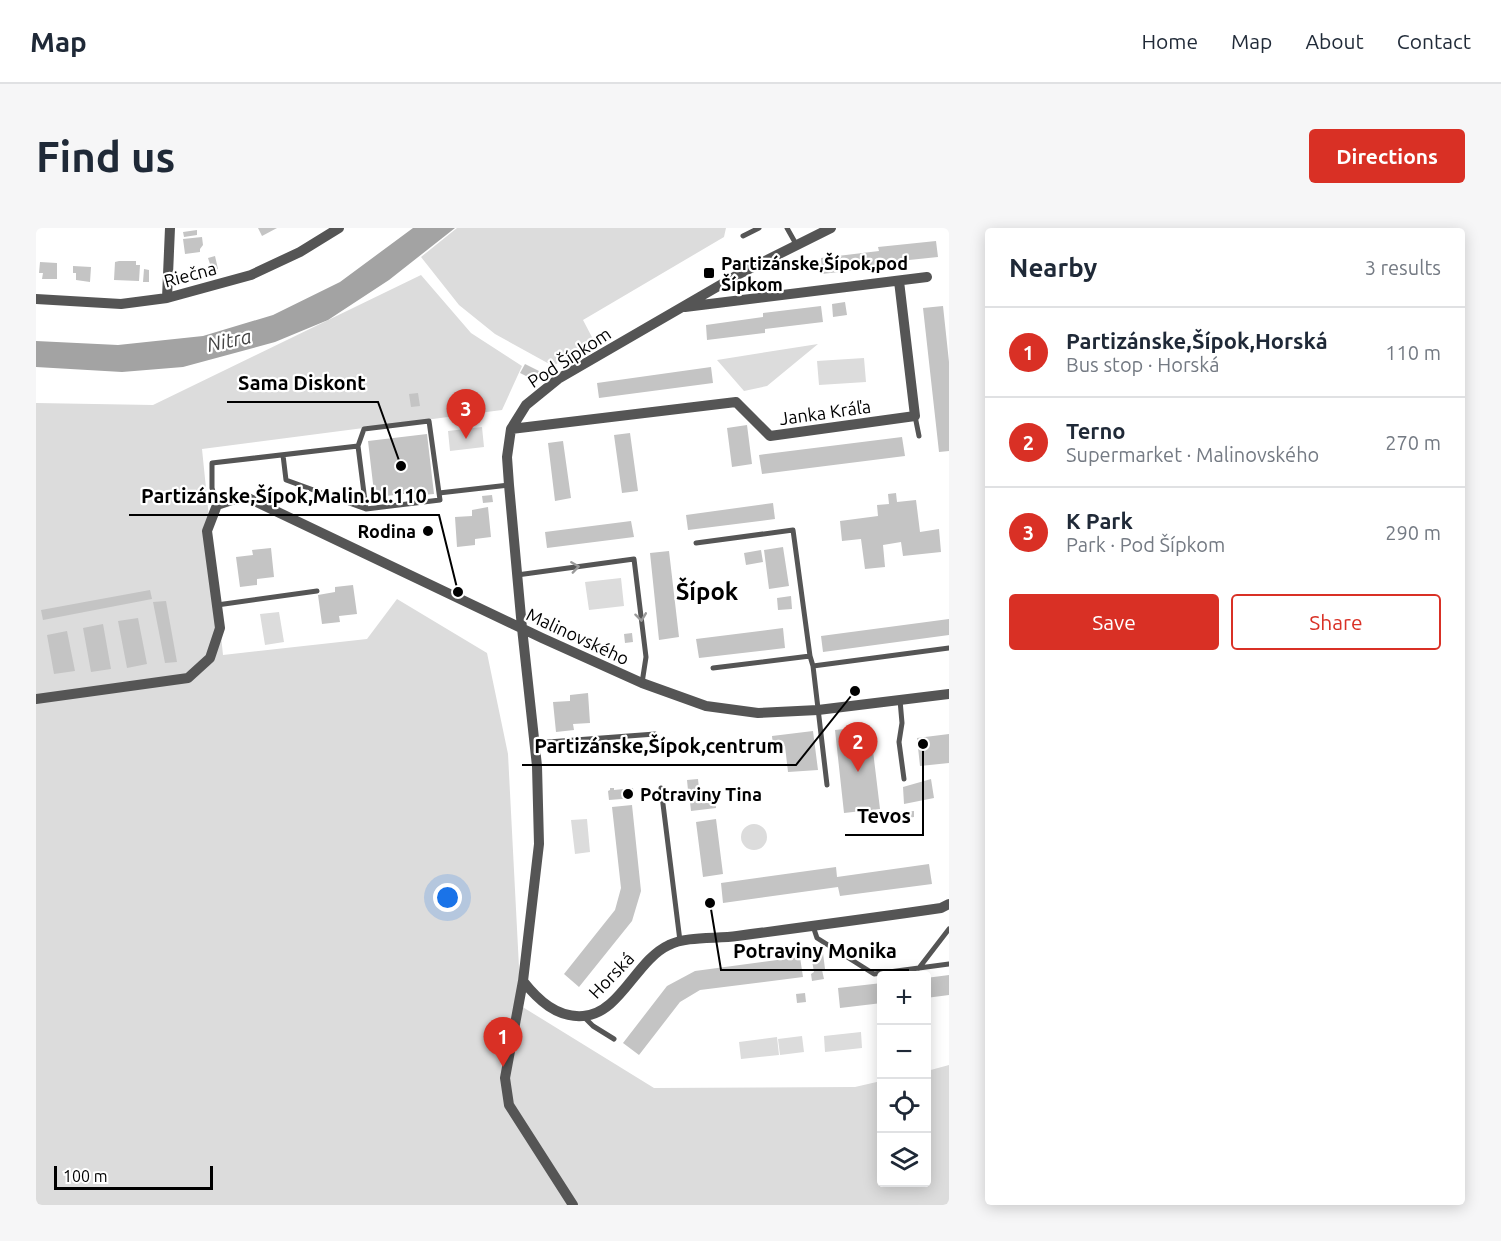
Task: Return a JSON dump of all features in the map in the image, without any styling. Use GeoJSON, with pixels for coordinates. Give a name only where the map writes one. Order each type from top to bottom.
{"type":"FeatureCollection","features":[{"type":"Feature","properties":{"kind":"street"},"geometry":{"type":"LineString","coordinates":[[167,298],[170,228]]}},
{"type":"Feature","properties":{"kind":"street","name":"Riečna"},"geometry":{"type":"LineString","coordinates":[[36,299],[121,304],[167,298],[251,274],[300,252],[339,228]]}},
{"type":"Feature","properties":{"kind":"street","name":"Pod Šípkom"},"geometry":{"type":"LineString","coordinates":[[522,628],[507,457],[511,429],[526,405],[558,379],[678,308],[796,244],[831,228]]}},
{"type":"Feature","properties":{"kind":"street"},"geometry":{"type":"LineString","coordinates":[[678,308],[927,277]]}},
{"type":"Feature","properties":{"kind":"street"},"geometry":{"type":"LineString","coordinates":[[899,281],[915,416]]}},
{"type":"Feature","properties":{"kind":"street","name":"Janka Kráľa"},"geometry":{"type":"LineString","coordinates":[[511,429],[736,402],[770,436],[915,416]]}},
{"type":"Feature","properties":{"kind":"street","name":"Malinovského"},"geometry":{"type":"LineString","coordinates":[[217,505],[244,496],[542,638],[642,683],[706,706],[758,713],[818,710],[949,694]]}},
{"type":"Feature","properties":{"kind":"street"},"geometry":{"type":"LineString","coordinates":[[36,699],[188,678],[210,658],[220,628],[207,531],[217,505]]}},
{"type":"Feature","properties":{"kind":"street"},"geometry":{"type":"LineString","coordinates":[[522,628],[535,743],[539,844],[523,981],[506,1078],[509,1105],[573,1205]]}},
{"type":"Feature","properties":{"kind":"street"},"geometry":{"type":"LineString","coordinates":[[525,652],[542,638]]}},
{"type":"Feature","properties":{"kind":"street","name":"Horská"},"geometry":{"type":"LineString","coordinates":[[523,981],[536,998],[547,1006],[568,1015],[583,1016],[599,1013],[611,1004],[641,968],[663,948],[680,940],[714,939],[813,926],[941,908],[949,904]]}},
{"type":"Feature","properties":{"kind":"lane"},"geometry":{"type":"LineString","coordinates":[[743,236],[759,228]]}},
{"type":"Feature","properties":{"kind":"lane"},"geometry":{"type":"LineString","coordinates":[[787,228],[796,244]]}},
{"type":"Feature","properties":{"kind":"lane"},"geometry":{"type":"LineString","coordinates":[[915,416],[919,436]]}},
{"type":"Feature","properties":{"kind":"lane"},"geometry":{"type":"LineString","coordinates":[[283,455],[286,480],[366,508],[440,500],[429,421],[364,429],[358,446],[366,508]]}},
{"type":"Feature","properties":{"kind":"lane"},"geometry":{"type":"LineString","coordinates":[[217,505],[212,488],[212,463],[358,446]]}},
{"type":"Feature","properties":{"kind":"lane"},"geometry":{"type":"LineString","coordinates":[[439,493],[509,485]]}},
{"type":"Feature","properties":{"kind":"lane"},"geometry":{"type":"LineString","coordinates":[[696,543],[794,530],[827,785]]}},
{"type":"Feature","properties":{"kind":"lane"},"geometry":{"type":"LineString","coordinates":[[517,575],[634,559],[646,657],[642,683]]}},
{"type":"Feature","properties":{"kind":"lane"},"geometry":{"type":"LineString","coordinates":[[217,605],[317,591]]}},
{"type":"Feature","properties":{"kind":"lane"},"geometry":{"type":"LineString","coordinates":[[813,666],[949,648]]}},
{"type":"Feature","properties":{"kind":"lane"},"geometry":{"type":"LineString","coordinates":[[713,668],[810,656]]}},
{"type":"Feature","properties":{"kind":"lane"},"geometry":{"type":"LineString","coordinates":[[900,700],[902,723],[899,742],[904,778]]}},
{"type":"Feature","properties":{"kind":"lane"},"geometry":{"type":"LineString","coordinates":[[535,743],[655,734]]}},
{"type":"Feature","properties":{"kind":"lane"},"geometry":{"type":"LineString","coordinates":[[661,788],[680,940]]}},
{"type":"Feature","properties":{"kind":"lane"},"geometry":{"type":"LineString","coordinates":[[813,926],[817,938],[874,974],[949,964]]}},
{"type":"Feature","properties":{"kind":"lane"},"geometry":{"type":"LineString","coordinates":[[919,968],[949,929]]}},
{"type":"Feature","properties":{"kind":"lane"},"geometry":{"type":"LineString","coordinates":[[583,1016],[614,1040]]}},
{"type":"Feature","properties":{"kind":"shaded area"},"geometry":{"type":"Polygon","coordinates":[[[457,228],[726,228],[724,237],[583,320],[594,341],[553,366],[495,334],[459,305],[421,257],[457,228]]]}},
{"type":"Feature","properties":{"kind":"shaded area"},"geometry":{"type":"Polygon","coordinates":[[[421,275],[471,333],[522,366],[502,410],[202,449],[223,655],[367,639],[397,599],[487,653],[508,754],[521,1006],[654,1088],[855,1087],[877,1082],[877,1187],[931,1187],[931,1070],[949,1065],[949,1205],[36,1205],[36,403],[153,405],[421,275]]]}},
{"type":"Feature","properties":{"kind":"shaded area"},"geometry":{"type":"Polygon","coordinates":[[[818,344],[767,386],[744,391],[717,360],[818,344]]]}},
{"type":"Feature","properties":{"kind":"shaded area"},"geometry":{"type":"Polygon","coordinates":[[[864,358],[866,382],[819,385],[817,361],[864,358]]]}},
{"type":"Feature","properties":{"kind":"shaded area"},"geometry":{"type":"Polygon","coordinates":[[[482,427],[484,447],[450,451],[448,431],[482,427]]]}},
{"type":"Feature","properties":{"kind":"shaded area"},"geometry":{"type":"Polygon","coordinates":[[[621,578],[624,606],[589,610],[585,582],[621,578]]]}},
{"type":"Feature","properties":{"kind":"shaded area"},"geometry":{"type":"Polygon","coordinates":[[[279,612],[284,642],[265,645],[260,614],[279,612]]]}},
{"type":"Feature","properties":{"kind":"shaded area"},"geometry":{"type":"Polygon","coordinates":[[[587,819],[590,852],[575,854],[571,820],[587,819]]]}},
{"type":"Feature","properties":{"kind":"shaded area"},"geometry":{"type":"Polygon","coordinates":[[[754,824],[763,828],[767,837],[763,846],[754,850],[745,846],[741,837],[745,828],[754,824]]]}},
{"type":"Feature","properties":{"kind":"shaded area"},"geometry":{"type":"Polygon","coordinates":[[[861,1032],[862,1048],[825,1052],[824,1036],[861,1032]]]}},
{"type":"Feature","properties":{"kind":"shaded area"},"geometry":{"type":"Polygon","coordinates":[[[802,1036],[804,1052],[780,1055],[778,1039],[802,1036]]]}},
{"type":"Feature","properties":{"kind":"shaded area"},"geometry":{"type":"Polygon","coordinates":[[[777,1037],[779,1055],[741,1059],[739,1042],[777,1037]]]}},
{"type":"Feature","properties":{"kind":"water","name":"Nitra"},"geometry":{"type":"Polygon","coordinates":[[[413,228],[455,228],[389,280],[328,320],[275,342],[183,367],[122,372],[36,367],[36,341],[118,345],[203,336],[273,315],[340,282],[413,228]]]}},
{"type":"Feature","properties":{"kind":"building"},"geometry":{"type":"Polygon","coordinates":[[[258,228],[277,228],[262,236],[258,228]]]}},
{"type":"Feature","properties":{"kind":"building"},"geometry":{"type":"Polygon","coordinates":[[[197,230],[197,235],[184,237],[183,232],[197,230]]]}},
{"type":"Feature","properties":{"kind":"building"},"geometry":{"type":"Polygon","coordinates":[[[202,237],[203,245],[200,252],[185,254],[183,239],[202,237]]]}},
{"type":"Feature","properties":{"kind":"building"},"geometry":{"type":"Polygon","coordinates":[[[936,241],[938,257],[880,263],[880,267],[822,274],[821,258],[879,251],[878,247],[936,241]]]}},
{"type":"Feature","properties":{"kind":"building"},"geometry":{"type":"Polygon","coordinates":[[[215,256],[218,269],[212,270],[208,258],[215,256]]]}},
{"type":"Feature","properties":{"kind":"building"},"geometry":{"type":"Polygon","coordinates":[[[136,261],[136,265],[140,265],[139,281],[114,280],[115,262],[136,261]]]}},
{"type":"Feature","properties":{"kind":"building"},"geometry":{"type":"Polygon","coordinates":[[[40,262],[57,263],[57,279],[42,279],[43,273],[39,273],[40,262]]]}},
{"type":"Feature","properties":{"kind":"building"},"geometry":{"type":"Polygon","coordinates":[[[73,266],[91,267],[90,282],[76,280],[73,266]]]}},
{"type":"Feature","properties":{"kind":"building"},"geometry":{"type":"Polygon","coordinates":[[[144,269],[149,270],[149,282],[143,282],[144,269]]]}},
{"type":"Feature","properties":{"kind":"building"},"geometry":{"type":"Polygon","coordinates":[[[845,302],[847,315],[833,317],[832,304],[845,302]]]}},
{"type":"Feature","properties":{"kind":"building"},"geometry":{"type":"Polygon","coordinates":[[[821,306],[823,322],[765,329],[765,333],[707,340],[706,325],[763,317],[763,313],[821,306]]]}},
{"type":"Feature","properties":{"kind":"building"},"geometry":{"type":"Polygon","coordinates":[[[943,306],[949,362],[949,451],[939,452],[923,308],[943,306]]]}},
{"type":"Feature","properties":{"kind":"building"},"geometry":{"type":"Polygon","coordinates":[[[525,364],[541,372],[536,381],[520,373],[525,364]]]}},
{"type":"Feature","properties":{"kind":"building"},"geometry":{"type":"Polygon","coordinates":[[[711,367],[713,383],[599,398],[597,383],[711,367]]]}},
{"type":"Feature","properties":{"kind":"building"},"geometry":{"type":"Polygon","coordinates":[[[418,393],[420,406],[411,407],[409,394],[418,393]]]}},
{"type":"Feature","properties":{"kind":"building"},"geometry":{"type":"Polygon","coordinates":[[[747,425],[752,464],[732,467],[727,428],[747,425]]]}},
{"type":"Feature","properties":{"kind":"building"},"geometry":{"type":"Polygon","coordinates":[[[630,433],[638,491],[622,493],[614,435],[630,433]]]}},
{"type":"Feature","properties":{"kind":"building"},"geometry":{"type":"Polygon","coordinates":[[[427,434],[434,494],[422,495],[421,492],[386,496],[387,500],[375,501],[368,441],[427,434]]]}},
{"type":"Feature","properties":{"kind":"building"},"geometry":{"type":"Polygon","coordinates":[[[902,437],[905,456],[762,474],[759,455],[902,437]]]}},
{"type":"Feature","properties":{"kind":"building"},"geometry":{"type":"Polygon","coordinates":[[[563,441],[571,498],[555,501],[548,443],[563,441]]]}},
{"type":"Feature","properties":{"kind":"building"},"geometry":{"type":"Polygon","coordinates":[[[896,493],[897,502],[916,500],[920,532],[939,529],[941,552],[903,556],[901,542],[883,545],[885,567],[865,569],[861,539],[842,541],[840,521],[878,516],[877,505],[889,504],[888,494],[896,493]]]}},
{"type":"Feature","properties":{"kind":"building"},"geometry":{"type":"Polygon","coordinates":[[[492,495],[493,502],[483,503],[482,496],[492,495]]]}},
{"type":"Feature","properties":{"kind":"building"},"geometry":{"type":"Polygon","coordinates":[[[773,503],[775,519],[688,530],[686,515],[773,503]]]}},
{"type":"Feature","properties":{"kind":"building"},"geometry":{"type":"Polygon","coordinates":[[[488,507],[491,537],[475,539],[475,545],[457,547],[455,517],[472,516],[472,510],[488,507]]]}},
{"type":"Feature","properties":{"kind":"building"},"geometry":{"type":"Polygon","coordinates":[[[631,521],[634,537],[547,548],[545,532],[631,521]]]}},
{"type":"Feature","properties":{"kind":"building"},"geometry":{"type":"Polygon","coordinates":[[[783,547],[789,586],[769,589],[764,550],[783,547]]]}},
{"type":"Feature","properties":{"kind":"building"},"geometry":{"type":"Polygon","coordinates":[[[271,548],[274,577],[257,579],[257,585],[240,587],[236,557],[253,555],[252,550],[271,548]]]}},
{"type":"Feature","properties":{"kind":"building"},"geometry":{"type":"Polygon","coordinates":[[[761,550],[763,562],[746,565],[744,553],[761,550]]]}},
{"type":"Feature","properties":{"kind":"building"},"geometry":{"type":"Polygon","coordinates":[[[669,551],[679,637],[659,640],[650,553],[669,551]]]}},
{"type":"Feature","properties":{"kind":"building"},"geometry":{"type":"Polygon","coordinates":[[[353,585],[357,614],[339,616],[340,622],[322,624],[318,595],[335,592],[335,587],[353,585]]]}},
{"type":"Feature","properties":{"kind":"building"},"geometry":{"type":"Polygon","coordinates":[[[150,590],[152,599],[43,620],[41,610],[150,590]]]}},
{"type":"Feature","properties":{"kind":"building"},"geometry":{"type":"Polygon","coordinates":[[[791,596],[792,609],[778,610],[777,598],[791,596]]]}},
{"type":"Feature","properties":{"kind":"building"},"geometry":{"type":"Polygon","coordinates":[[[166,601],[177,662],[165,663],[153,602],[166,601]]]}},
{"type":"Feature","properties":{"kind":"building"},"geometry":{"type":"Polygon","coordinates":[[[138,618],[147,664],[127,668],[118,621],[138,618]]]}},
{"type":"Feature","properties":{"kind":"building"},"geometry":{"type":"Polygon","coordinates":[[[949,619],[949,635],[823,652],[821,636],[949,619]]]}},
{"type":"Feature","properties":{"kind":"building"},"geometry":{"type":"Polygon","coordinates":[[[103,624],[111,669],[91,672],[83,628],[103,624]]]}},
{"type":"Feature","properties":{"kind":"building"},"geometry":{"type":"Polygon","coordinates":[[[783,628],[785,648],[699,658],[696,639],[783,628]]]}},
{"type":"Feature","properties":{"kind":"building"},"geometry":{"type":"Polygon","coordinates":[[[67,631],[75,671],[54,674],[47,635],[67,631]]]}},
{"type":"Feature","properties":{"kind":"building"},"geometry":{"type":"Polygon","coordinates":[[[632,633],[633,642],[625,643],[624,634],[632,633]]]}},
{"type":"Feature","properties":{"kind":"building"},"geometry":{"type":"Polygon","coordinates":[[[588,693],[590,723],[573,724],[574,730],[556,732],[553,702],[570,701],[570,695],[588,693]]]}},
{"type":"Feature","properties":{"kind":"building"},"geometry":{"type":"Polygon","coordinates":[[[870,726],[880,809],[844,813],[835,730],[870,726]]]}},
{"type":"Feature","properties":{"kind":"building"},"geometry":{"type":"Polygon","coordinates":[[[813,731],[818,770],[788,772],[785,746],[773,747],[772,736],[813,731]]]}},
{"type":"Feature","properties":{"kind":"building"},"geometry":{"type":"Polygon","coordinates":[[[949,734],[949,763],[920,766],[917,738],[949,734]]]}},
{"type":"Feature","properties":{"kind":"building"},"geometry":{"type":"Polygon","coordinates":[[[698,779],[699,789],[688,790],[687,780],[698,779]]]}},
{"type":"Feature","properties":{"kind":"building"},"geometry":{"type":"Polygon","coordinates":[[[931,779],[934,798],[904,804],[903,787],[931,779]]]}},
{"type":"Feature","properties":{"kind":"building"},"geometry":{"type":"Polygon","coordinates":[[[610,788],[614,790],[633,788],[634,798],[609,800],[610,788]]]}},
{"type":"Feature","properties":{"kind":"building"},"geometry":{"type":"Polygon","coordinates":[[[714,792],[716,808],[691,811],[689,794],[714,792]]]}},
{"type":"Feature","properties":{"kind":"building"},"geometry":{"type":"Polygon","coordinates":[[[632,805],[641,891],[632,921],[579,987],[564,974],[615,910],[621,888],[612,807],[632,805]]]}},
{"type":"Feature","properties":{"kind":"building"},"geometry":{"type":"Polygon","coordinates":[[[914,811],[914,817],[899,819],[898,812],[914,811]]]}},
{"type":"Feature","properties":{"kind":"building"},"geometry":{"type":"Polygon","coordinates":[[[716,819],[723,874],[703,877],[696,822],[716,819]]]}},
{"type":"Feature","properties":{"kind":"building"},"geometry":{"type":"Polygon","coordinates":[[[929,864],[932,884],[840,896],[838,887],[723,903],[721,883],[836,867],[837,877],[929,864]]]}},
{"type":"Feature","properties":{"kind":"building"},"geometry":{"type":"Polygon","coordinates":[[[823,953],[824,979],[812,981],[811,974],[814,972],[811,955],[823,953]]]}},
{"type":"Feature","properties":{"kind":"building"},"geometry":{"type":"Polygon","coordinates":[[[800,957],[803,977],[700,990],[680,1002],[639,1055],[623,1043],[667,986],[695,971],[800,957]]]}},
{"type":"Feature","properties":{"kind":"building"},"geometry":{"type":"Polygon","coordinates":[[[949,975],[949,995],[931,997],[931,977],[949,975]]]}},
{"type":"Feature","properties":{"kind":"building"},"geometry":{"type":"Polygon","coordinates":[[[877,984],[877,1004],[840,1008],[838,988],[877,984]]]}},
{"type":"Feature","properties":{"kind":"building"},"geometry":{"type":"Polygon","coordinates":[[[805,993],[806,1002],[797,1003],[796,994],[805,993]]]}},
{"type":"Feature","properties":{"kind":"place","name":"Partizánske,Šípok,pod Šípkom"},"geometry":{"type":"Point","coordinates":[709,273]}},
{"type":"Feature","properties":{"kind":"place","name":"K Park"},"geometry":{"type":"Point","coordinates":[466,439]}},
{"type":"Feature","properties":{"kind":"place","name":"Sama Diskont"},"geometry":{"type":"Point","coordinates":[401,466]}},
{"type":"Feature","properties":{"kind":"place","name":"Rodina"},"geometry":{"type":"Point","coordinates":[428,531]}},
{"type":"Feature","properties":{"kind":"place","name":"Partizánske,Šípok,Malin.bl.110"},"geometry":{"type":"Point","coordinates":[458,592]}},
{"type":"Feature","properties":{"kind":"place","name":"Partizánske,Šípok,centrum"},"geometry":{"type":"Point","coordinates":[855,691]}},
{"type":"Feature","properties":{"kind":"place","name":"Tevos"},"geometry":{"type":"Point","coordinates":[923,744]}},
{"type":"Feature","properties":{"kind":"place","name":"Terno"},"geometry":{"type":"Point","coordinates":[858,772]}},
{"type":"Feature","properties":{"kind":"place","name":"Potraviny Tina"},"geometry":{"type":"Point","coordinates":[628,794]}},
{"type":"Feature","properties":{"kind":"place","name":"Potraviny Monika"},"geometry":{"type":"Point","coordinates":[710,903]}},
{"type":"Feature","properties":{"kind":"place","name":"Partizánske,Šípok,Horská"},"geometry":{"type":"Point","coordinates":[503,1067]}},
{"type":"Feature","properties":{"kind":"district","name":"Šípok"},"geometry":{"type":"Point","coordinates":[707,591]}}]}
